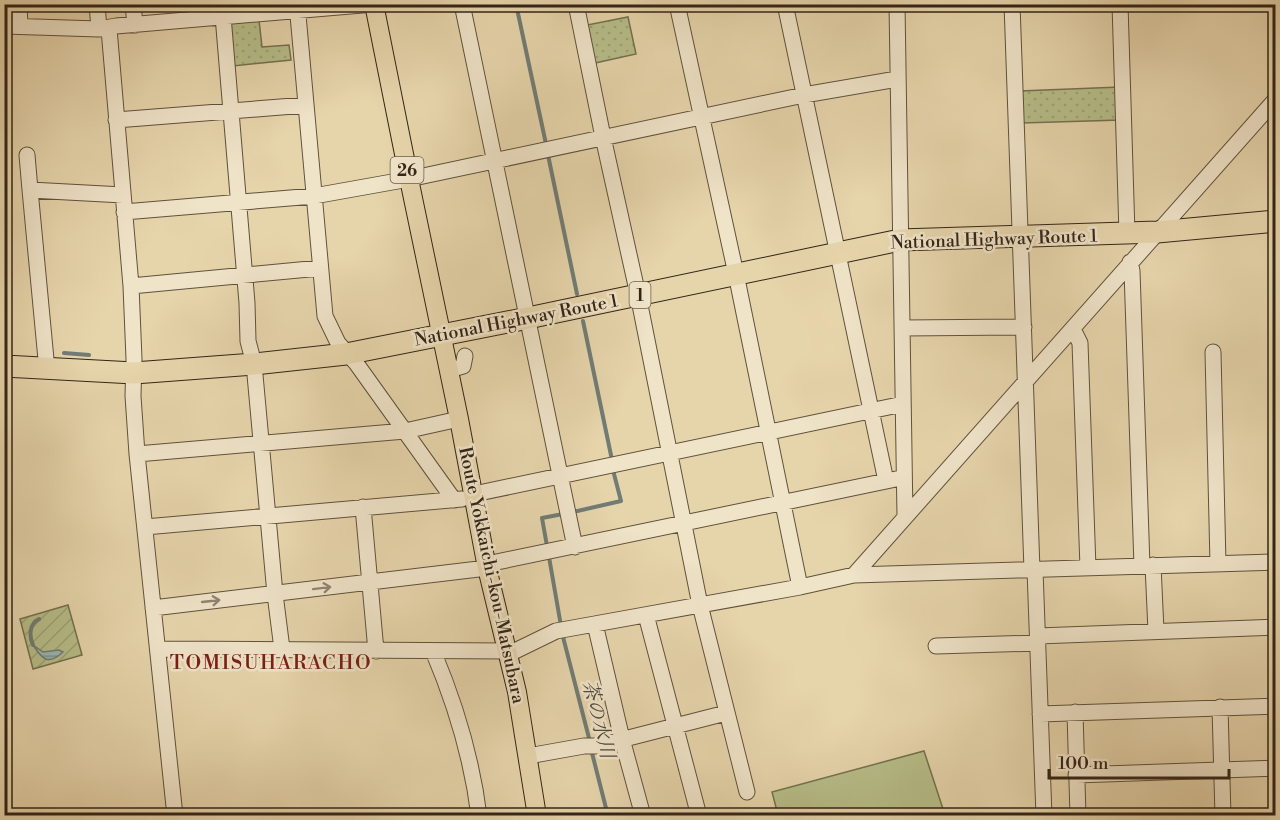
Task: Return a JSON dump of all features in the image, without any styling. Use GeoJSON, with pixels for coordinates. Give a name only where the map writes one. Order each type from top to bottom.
{"type":"FeatureCollection","features":[{"type":"Feature","properties":{"kind":"highway","name":"National Highway Route 1"},"geometry":{"type":"LineString","coordinates":[[4,366],[134,373],[346,354],[900,240],[1127,234],[1275,221]]}},
{"type":"Feature","properties":{"kind":"main road","name":"26"},"geometry":{"type":"LineString","coordinates":[[374,4],[441,335]]}},
{"type":"Feature","properties":{"kind":"main road","name":"Route Yokkaichi-kou-Matsubara"},"geometry":{"type":"LineString","coordinates":[[441,335],[487,566],[517,692],[537,816]]}},
{"type":"Feature","properties":{"kind":"street"},"geometry":{"type":"LineString","coordinates":[[19,4],[20,27]]}},
{"type":"Feature","properties":{"kind":"street"},"geometry":{"type":"LineString","coordinates":[[97,4],[104,29],[116,120],[131,286],[133,396],[137,454],[175,816]]}},
{"type":"Feature","properties":{"kind":"street"},"geometry":{"type":"LineString","coordinates":[[133,4],[135,25]]}},
{"type":"Feature","properties":{"kind":"street"},"geometry":{"type":"LineString","coordinates":[[4,26],[104,29],[223,11],[374,4]]}},
{"type":"Feature","properties":{"kind":"street"},"geometry":{"type":"LineString","coordinates":[[462,4],[575,547]]}},
{"type":"Feature","properties":{"kind":"street"},"geometry":{"type":"LineString","coordinates":[[576,4],[638,295],[700,605],[747,792]]}},
{"type":"Feature","properties":{"kind":"street"},"geometry":{"type":"LineString","coordinates":[[677,4],[736,274],[800,587]]}},
{"type":"Feature","properties":{"kind":"street"},"geometry":{"type":"LineString","coordinates":[[785,4],[886,482]]}},
{"type":"Feature","properties":{"kind":"street"},"geometry":{"type":"LineString","coordinates":[[897,4],[905,517]]}},
{"type":"Feature","properties":{"kind":"street"},"geometry":{"type":"LineString","coordinates":[[1012,4],[1044,816]]}},
{"type":"Feature","properties":{"kind":"street"},"geometry":{"type":"LineString","coordinates":[[1120,4],[1127,234]]}},
{"type":"Feature","properties":{"kind":"street"},"geometry":{"type":"LineString","coordinates":[[297,8],[325,316],[338,343],[356,363],[454,500]]}},
{"type":"Feature","properties":{"kind":"street"},"geometry":{"type":"LineString","coordinates":[[223,11],[245,275],[248,341],[254,364],[274,594],[282,649]]}},
{"type":"Feature","properties":{"kind":"street"},"geometry":{"type":"LineString","coordinates":[[124,212],[314,196],[408,179],[804,95],[897,79]]}},
{"type":"Feature","properties":{"kind":"street"},"geometry":{"type":"LineString","coordinates":[[854,575],[1275,99]]}},
{"type":"Feature","properties":{"kind":"street"},"geometry":{"type":"LineString","coordinates":[[116,120],[306,105]]}},
{"type":"Feature","properties":{"kind":"street"},"geometry":{"type":"LineString","coordinates":[[27,155],[47,370]]}},
{"type":"Feature","properties":{"kind":"street"},"geometry":{"type":"LineString","coordinates":[[30,190],[123,195]]}},
{"type":"Feature","properties":{"kind":"street"},"geometry":{"type":"LineString","coordinates":[[1130,262],[1148,566],[1156,631]]}},
{"type":"Feature","properties":{"kind":"street"},"geometry":{"type":"LineString","coordinates":[[131,286],[320,268]]}},
{"type":"Feature","properties":{"kind":"street"},"geometry":{"type":"LineString","coordinates":[[903,328],[1024,327]]}},
{"type":"Feature","properties":{"kind":"street"},"geometry":{"type":"LineString","coordinates":[[1073,329],[1080,343],[1088,568]]}},
{"type":"Feature","properties":{"kind":"street"},"geometry":{"type":"LineString","coordinates":[[1214,352],[1218,564]]}},
{"type":"Feature","properties":{"kind":"street"},"geometry":{"type":"LineString","coordinates":[[448,370],[463,366],[465,356]]}},
{"type":"Feature","properties":{"kind":"street"},"geometry":{"type":"LineString","coordinates":[[144,527],[454,500],[561,475],[903,404]]}},
{"type":"Feature","properties":{"kind":"street"},"geometry":{"type":"LineString","coordinates":[[137,454],[405,431],[459,419]]}},
{"type":"Feature","properties":{"kind":"street"},"geometry":{"type":"LineString","coordinates":[[153,608],[487,566],[904,477]]}},
{"type":"Feature","properties":{"kind":"street"},"geometry":{"type":"LineString","coordinates":[[363,507],[376,651]]}},
{"type":"Feature","properties":{"kind":"street"},"geometry":{"type":"LineString","coordinates":[[159,648],[507,652],[515,651],[561,630],[800,587],[854,575],[1275,562]]}},
{"type":"Feature","properties":{"kind":"street"},"geometry":{"type":"LineString","coordinates":[[646,615],[699,816]]}},
{"type":"Feature","properties":{"kind":"street"},"geometry":{"type":"LineString","coordinates":[[595,624],[643,816]]}},
{"type":"Feature","properties":{"kind":"street"},"geometry":{"type":"LineString","coordinates":[[936,646],[1156,631],[1275,627]]}},
{"type":"Feature","properties":{"kind":"street"},"geometry":{"type":"LineString","coordinates":[[433,651],[445,680],[474,777],[479,816]]}},
{"type":"Feature","properties":{"kind":"street"},"geometry":{"type":"LineString","coordinates":[[1040,714],[1275,705]]}},
{"type":"Feature","properties":{"kind":"street"},"geometry":{"type":"LineString","coordinates":[[1220,707],[1223,816]]}},
{"type":"Feature","properties":{"kind":"street"},"geometry":{"type":"LineString","coordinates":[[1075,712],[1078,816]]}},
{"type":"Feature","properties":{"kind":"street"},"geometry":{"type":"LineString","coordinates":[[528,756],[590,746],[726,713]]}},
{"type":"Feature","properties":{"kind":"street"},"geometry":{"type":"LineString","coordinates":[[1076,775],[1275,768]]}},
{"type":"Feature","properties":{"kind":"green space"},"geometry":{"type":"Polygon","coordinates":[[[628,17],[636,54],[595,63],[587,25],[628,17]]]}},
{"type":"Feature","properties":{"kind":"green space"},"geometry":{"type":"Polygon","coordinates":[[[259,20],[262,47],[289,45],[291,60],[233,66],[229,23],[259,20]]]}},
{"type":"Feature","properties":{"kind":"green space"},"geometry":{"type":"Polygon","coordinates":[[[1120,87],[1121,120],[1022,123],[1020,91],[1120,87]]]}},
{"type":"Feature","properties":{"kind":"green space"},"geometry":{"type":"Polygon","coordinates":[[[68,605],[82,655],[33,669],[20,619],[68,605]]]}},
{"type":"Feature","properties":{"kind":"green space"},"geometry":{"type":"Polygon","coordinates":[[[924,751],[945,815],[778,815],[772,792],[924,751]]]}},
{"type":"Feature","properties":{"kind":"water"},"geometry":{"type":"Polygon","coordinates":[[[33,645],[43,652],[59,650],[63,652],[49,660],[42,657],[33,645]]]}},
{"type":"Feature","properties":{"kind":"waterway"},"geometry":{"type":"LineString","coordinates":[[516,4],[546,144]]}},
{"type":"Feature","properties":{"kind":"waterway"},"geometry":{"type":"LineString","coordinates":[[548,155],[577,294]]}},
{"type":"Feature","properties":{"kind":"waterway"},"geometry":{"type":"LineString","coordinates":[[583,321],[612,460]]}},
{"type":"Feature","properties":{"kind":"waterway"},"geometry":{"type":"LineString","coordinates":[[64,353],[89,355]]}},
{"type":"Feature","properties":{"kind":"waterway"},"geometry":{"type":"LineString","coordinates":[[573,512],[621,501],[613,470]]}},
{"type":"Feature","properties":{"kind":"waterway"},"geometry":{"type":"LineString","coordinates":[[547,546],[542,518],[563,514]]}},
{"type":"Feature","properties":{"kind":"waterway"},"geometry":{"type":"LineString","coordinates":[[549,557],[561,626]]}},
{"type":"Feature","properties":{"kind":"waterway"},"geometry":{"type":"LineString","coordinates":[[33,645],[31,630],[33,624],[39,619]]}},
{"type":"Feature","properties":{"kind":"waterway","name":"茶の水川"},"geometry":{"type":"LineString","coordinates":[[562,633],[590,742]]}},
{"type":"Feature","properties":{"kind":"waterway","name":"茶の水川"},"geometry":{"type":"LineString","coordinates":[[591,749],[608,816]]}},
{"type":"Feature","properties":{"kind":"district","name":"TOMISUHARACHO"},"geometry":{"type":"Point","coordinates":[271,662]}}]}
